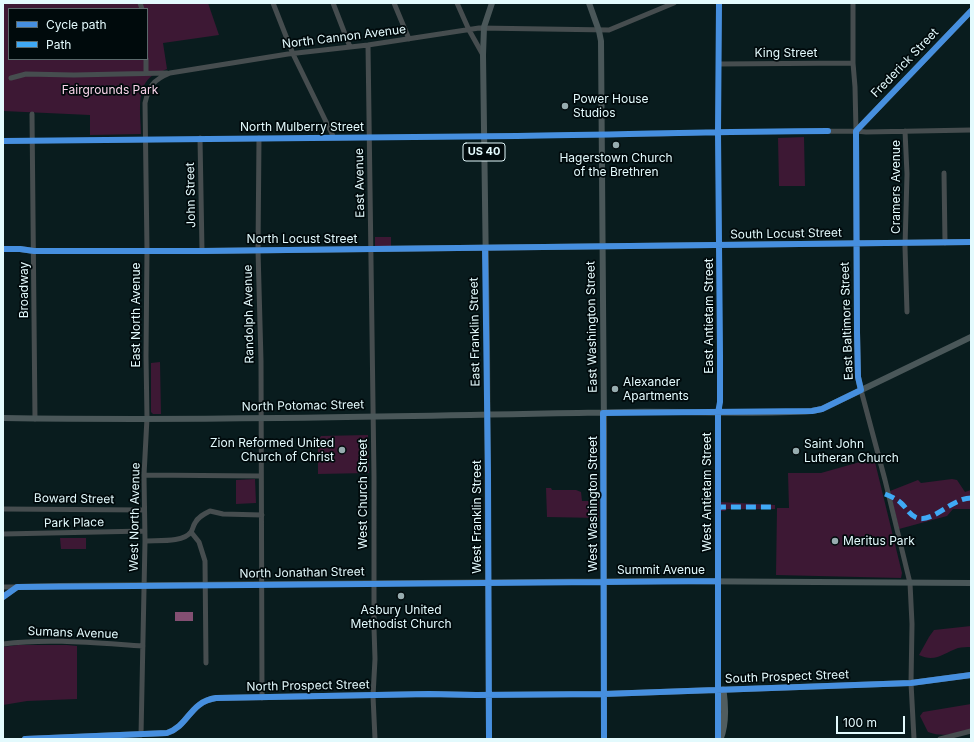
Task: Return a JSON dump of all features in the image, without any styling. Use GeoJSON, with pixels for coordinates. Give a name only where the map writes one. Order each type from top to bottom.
{"type":"FeatureCollection","features":[{"type":"Feature","properties":{"kind":"highway"},"geometry":{"type":"LineString","coordinates":[[719,739],[724,724],[723,690]]}},
{"type":"Feature","properties":{"kind":"main road","name":"US 40"},"geometry":{"type":"LineString","coordinates":[[483,55],[484,27],[492,3]]}},
{"type":"Feature","properties":{"kind":"main road","name":"East Washington Street"},"geometry":{"type":"LineString","coordinates":[[589,3],[600,31],[603,413]]}},
{"type":"Feature","properties":{"kind":"main road","name":"Frederick Street"},"geometry":{"type":"LineString","coordinates":[[856,131],[971,11]]}},
{"type":"Feature","properties":{"kind":"main road","name":"East Franklin Street"},"geometry":{"type":"LineString","coordinates":[[483,55],[487,415]]}},
{"type":"Feature","properties":{"kind":"main road","name":"East Baltimore Street"},"geometry":{"type":"LineString","coordinates":[[856,131],[856,244],[858,368],[860,390]]}},
{"type":"Feature","properties":{"kind":"main road","name":"South Locust Street"},"geometry":{"type":"LineString","coordinates":[[602,247],[971,242]]}},
{"type":"Feature","properties":{"kind":"main road","name":"North Locust Street"},"geometry":{"type":"LineString","coordinates":[[3,249],[34,251],[202,251],[602,247]]}},
{"type":"Feature","properties":{"kind":"main road","name":"North Potomac Street"},"geometry":{"type":"LineString","coordinates":[[3,418],[261,418],[603,413],[812,412],[822,409],[971,337]]}},
{"type":"Feature","properties":{"kind":"main road","name":"West Washington Street"},"geometry":{"type":"LineString","coordinates":[[603,413],[604,739]]}},
{"type":"Feature","properties":{"kind":"main road","name":"West Franklin Street"},"geometry":{"type":"LineString","coordinates":[[487,415],[488,739]]}},
{"type":"Feature","properties":{"kind":"main road","name":"Summit Avenue"},"geometry":{"type":"LineString","coordinates":[[604,581],[971,582]]}},
{"type":"Feature","properties":{"kind":"main road","name":"North Jonathan Street"},"geometry":{"type":"LineString","coordinates":[[17,587],[604,581]]}},
{"type":"Feature","properties":{"kind":"main road"},"geometry":{"type":"LineString","coordinates":[[3,597],[17,587]]}},
{"type":"Feature","properties":{"kind":"main road","name":"South Prospect Street"},"geometry":{"type":"LineString","coordinates":[[604,694],[910,683],[971,675]]}},
{"type":"Feature","properties":{"kind":"main road","name":"North Prospect Street"},"geometry":{"type":"LineString","coordinates":[[25,739],[111,738],[172,732],[195,707],[205,700],[216,698],[429,694],[604,694]]}},
{"type":"Feature","properties":{"kind":"street"},"geometry":{"type":"LineString","coordinates":[[273,3],[293,54],[334,138]]}},
{"type":"Feature","properties":{"kind":"street"},"geometry":{"type":"LineString","coordinates":[[333,3],[350,47]]}},
{"type":"Feature","properties":{"kind":"street"},"geometry":{"type":"LineString","coordinates":[[394,3],[408,39]]}},
{"type":"Feature","properties":{"kind":"street","name":"East Franklin Street"},"geometry":{"type":"LineString","coordinates":[[457,3],[469,30],[483,55]]}},
{"type":"Feature","properties":{"kind":"street","name":"North Cannon Avenue"},"geometry":{"type":"LineString","coordinates":[[146,140],[145,103],[148,91],[153,82],[170,73],[484,27],[600,31],[609,30],[674,3]]}},
{"type":"Feature","properties":{"kind":"street","name":"East Antietam Street"},"geometry":{"type":"LineString","coordinates":[[718,412],[720,402],[718,132],[719,3]]}},
{"type":"Feature","properties":{"kind":"street","name":"East Baltimore Street"},"geometry":{"type":"LineString","coordinates":[[854,3],[853,63],[856,131]]}},
{"type":"Feature","properties":{"kind":"street","name":"East Avenue"},"geometry":{"type":"LineString","coordinates":[[368,45],[373,417]]}},
{"type":"Feature","properties":{"kind":"street"},"geometry":{"type":"LineString","coordinates":[[146,60],[146,73]]}},
{"type":"Feature","properties":{"kind":"street","name":"King Street"},"geometry":{"type":"LineString","coordinates":[[719,64],[853,63]]}},
{"type":"Feature","properties":{"kind":"street"},"geometry":{"type":"LineString","coordinates":[[11,78],[26,74],[74,75],[170,73]]}},
{"type":"Feature","properties":{"kind":"street","name":"Broadway"},"geometry":{"type":"LineString","coordinates":[[32,114],[31,140],[34,251],[35,419]]}},
{"type":"Feature","properties":{"kind":"street","name":"North Mulberry Street"},"geometry":{"type":"LineString","coordinates":[[3,141],[200,138],[484,137],[718,132],[971,130]]}},
{"type":"Feature","properties":{"kind":"street","name":"Cramers Avenue"},"geometry":{"type":"LineString","coordinates":[[905,131],[907,174],[905,247],[907,312]]}},
{"type":"Feature","properties":{"kind":"street","name":"John Street"},"geometry":{"type":"LineString","coordinates":[[200,138],[202,251]]}},
{"type":"Feature","properties":{"kind":"street","name":"Randolph Avenue"},"geometry":{"type":"LineString","coordinates":[[259,138],[258,250],[261,418],[260,476],[262,515],[262,698]]}},
{"type":"Feature","properties":{"kind":"street","name":"East North Avenue"},"geometry":{"type":"LineString","coordinates":[[146,140],[147,418]]}},
{"type":"Feature","properties":{"kind":"street"},"geometry":{"type":"LineString","coordinates":[[944,173],[946,243]]}},
{"type":"Feature","properties":{"kind":"street"},"geometry":{"type":"LineString","coordinates":[[860,390],[885,480],[910,583],[912,624],[910,683],[914,739]]}},
{"type":"Feature","properties":{"kind":"street","name":"West Antietam Street"},"geometry":{"type":"LineString","coordinates":[[718,412],[719,739]]}},
{"type":"Feature","properties":{"kind":"street","name":"West Church Street"},"geometry":{"type":"LineString","coordinates":[[373,417],[373,583],[375,659],[373,696],[375,739]]}},
{"type":"Feature","properties":{"kind":"street","name":"West North Avenue"},"geometry":{"type":"LineString","coordinates":[[141,735],[145,541],[144,475],[147,418]]}},
{"type":"Feature","properties":{"kind":"street"},"geometry":{"type":"LineString","coordinates":[[144,475],[260,476]]}},
{"type":"Feature","properties":{"kind":"street","name":"Boward Street"},"geometry":{"type":"LineString","coordinates":[[3,509],[144,510]]}},
{"type":"Feature","properties":{"kind":"street"},"geometry":{"type":"LineString","coordinates":[[145,541],[175,540],[185,536],[191,532],[196,521],[202,515],[210,511],[223,514],[262,515]]}},
{"type":"Feature","properties":{"kind":"street","name":"Park Place"},"geometry":{"type":"LineString","coordinates":[[3,534],[145,531]]}},
{"type":"Feature","properties":{"kind":"street"},"geometry":{"type":"LineString","coordinates":[[191,532],[203,550],[205,561],[206,663]]}},
{"type":"Feature","properties":{"kind":"street","name":"North Jonathan Street"},"geometry":{"type":"LineString","coordinates":[[3,587],[17,587]]}},
{"type":"Feature","properties":{"kind":"street","name":"Sumans Avenue"},"geometry":{"type":"LineString","coordinates":[[3,644],[26,641],[60,641],[143,646]]}},
{"type":"Feature","properties":{"kind":"street"},"geometry":{"type":"LineString","coordinates":[[940,739],[971,731]]}},
{"type":"Feature","properties":{"kind":"green space","name":"Fairgrounds Park"},"geometry":{"type":"Polygon","coordinates":[[[3,3],[208,3],[219,35],[163,43],[167,69],[153,75],[147,80],[141,94],[141,134],[90,135],[90,115],[3,111],[3,3]]]}},
{"type":"Feature","properties":{"kind":"green space"},"geometry":{"type":"Polygon","coordinates":[[[804,137],[805,186],[779,186],[778,138],[804,137]]]}},
{"type":"Feature","properties":{"kind":"green space"},"geometry":{"type":"Polygon","coordinates":[[[375,237],[391,237],[391,246],[375,246],[375,237]]]}},
{"type":"Feature","properties":{"kind":"green space"},"geometry":{"type":"Polygon","coordinates":[[[160,362],[161,414],[153,414],[151,412],[151,363],[160,362]]]}},
{"type":"Feature","properties":{"kind":"green space"},"geometry":{"type":"Polygon","coordinates":[[[368,435],[369,473],[318,474],[318,441],[321,436],[368,435]]]}},
{"type":"Feature","properties":{"kind":"green space","name":"Meritus Park"},"geometry":{"type":"Polygon","coordinates":[[[874,458],[902,573],[901,578],[776,575],[777,508],[789,508],[788,473],[821,473],[874,458]]]}},
{"type":"Feature","properties":{"kind":"green space"},"geometry":{"type":"Polygon","coordinates":[[[255,479],[256,503],[236,504],[236,480],[255,479]]]}},
{"type":"Feature","properties":{"kind":"green space"},"geometry":{"type":"Polygon","coordinates":[[[952,479],[957,480],[965,492],[971,490],[971,509],[953,509],[947,516],[899,529],[890,491],[918,480],[921,483],[952,479]]]}},
{"type":"Feature","properties":{"kind":"green space"},"geometry":{"type":"Polygon","coordinates":[[[546,488],[551,488],[552,490],[576,490],[581,492],[582,501],[599,501],[599,518],[547,517],[546,488]]]}},
{"type":"Feature","properties":{"kind":"green space"},"geometry":{"type":"Polygon","coordinates":[[[720,502],[775,505],[775,509],[727,509],[725,511],[720,511],[720,502]]]}},
{"type":"Feature","properties":{"kind":"green space"},"geometry":{"type":"Polygon","coordinates":[[[60,538],[86,538],[86,549],[61,549],[60,538]]]}},
{"type":"Feature","properties":{"kind":"green space"},"geometry":{"type":"Polygon","coordinates":[[[971,626],[971,647],[958,648],[935,658],[919,655],[934,630],[971,626]]]}},
{"type":"Feature","properties":{"kind":"green space"},"geometry":{"type":"Polygon","coordinates":[[[18,645],[77,646],[77,699],[27,701],[3,705],[3,647],[18,645]]]}},
{"type":"Feature","properties":{"kind":"green space"},"geometry":{"type":"Polygon","coordinates":[[[971,704],[971,729],[955,733],[940,735],[928,732],[920,716],[923,712],[971,704]]]}},
{"type":"Feature","properties":{"kind":"shaded area"},"geometry":{"type":"Polygon","coordinates":[[[175,612],[193,612],[193,621],[175,621],[175,612]]]}},
{"type":"Feature","properties":{"kind":"marked path"},"geometry":{"type":"LineString","coordinates":[[885,494],[903,505],[914,517],[923,519],[930,517],[957,502],[971,498]]}},
{"type":"Feature","properties":{"kind":"marked path"},"geometry":{"type":"LineString","coordinates":[[716,508],[772,507]]}},
{"type":"Feature","properties":{"kind":"cycle path"},"geometry":{"type":"LineString","coordinates":[[718,739],[718,413],[720,402],[718,132],[719,3]]}},
{"type":"Feature","properties":{"kind":"cycle path"},"geometry":{"type":"LineString","coordinates":[[604,739],[603,413],[812,411],[822,409],[861,390],[858,377],[857,332],[856,131],[971,11]]}},
{"type":"Feature","properties":{"kind":"cycle path"},"geometry":{"type":"LineString","coordinates":[[3,141],[517,136],[828,131]]}},
{"type":"Feature","properties":{"kind":"cycle path"},"geometry":{"type":"LineString","coordinates":[[3,249],[34,251],[202,251],[971,242]]}},
{"type":"Feature","properties":{"kind":"cycle path"},"geometry":{"type":"LineString","coordinates":[[485,248],[489,739]]}},
{"type":"Feature","properties":{"kind":"cycle path"},"geometry":{"type":"LineString","coordinates":[[3,597],[17,587],[718,581]]}},
{"type":"Feature","properties":{"kind":"cycle path"},"geometry":{"type":"LineString","coordinates":[[25,739],[167,733],[180,725],[200,704],[207,700],[216,698],[429,694],[604,694],[911,683],[971,675]]}},
{"type":"Feature","properties":{"kind":"place","name":"Power House Studios"},"geometry":{"type":"Point","coordinates":[565,106]}},
{"type":"Feature","properties":{"kind":"place","name":"Hagerstown Church of the Brethren"},"geometry":{"type":"Point","coordinates":[616,145]}},
{"type":"Feature","properties":{"kind":"place","name":"Alexander Apartments"},"geometry":{"type":"Point","coordinates":[615,389]}},
{"type":"Feature","properties":{"kind":"place","name":"Zion Reformed United Church of Christ"},"geometry":{"type":"Point","coordinates":[342,450]}},
{"type":"Feature","properties":{"kind":"place","name":"Saint John Lutheran Church"},"geometry":{"type":"Point","coordinates":[796,451]}},
{"type":"Feature","properties":{"kind":"place","name":"Meritus Park"},"geometry":{"type":"Point","coordinates":[835,541]}},
{"type":"Feature","properties":{"kind":"place","name":"Asbury United Methodist Church"},"geometry":{"type":"Point","coordinates":[401,596]}}]}
